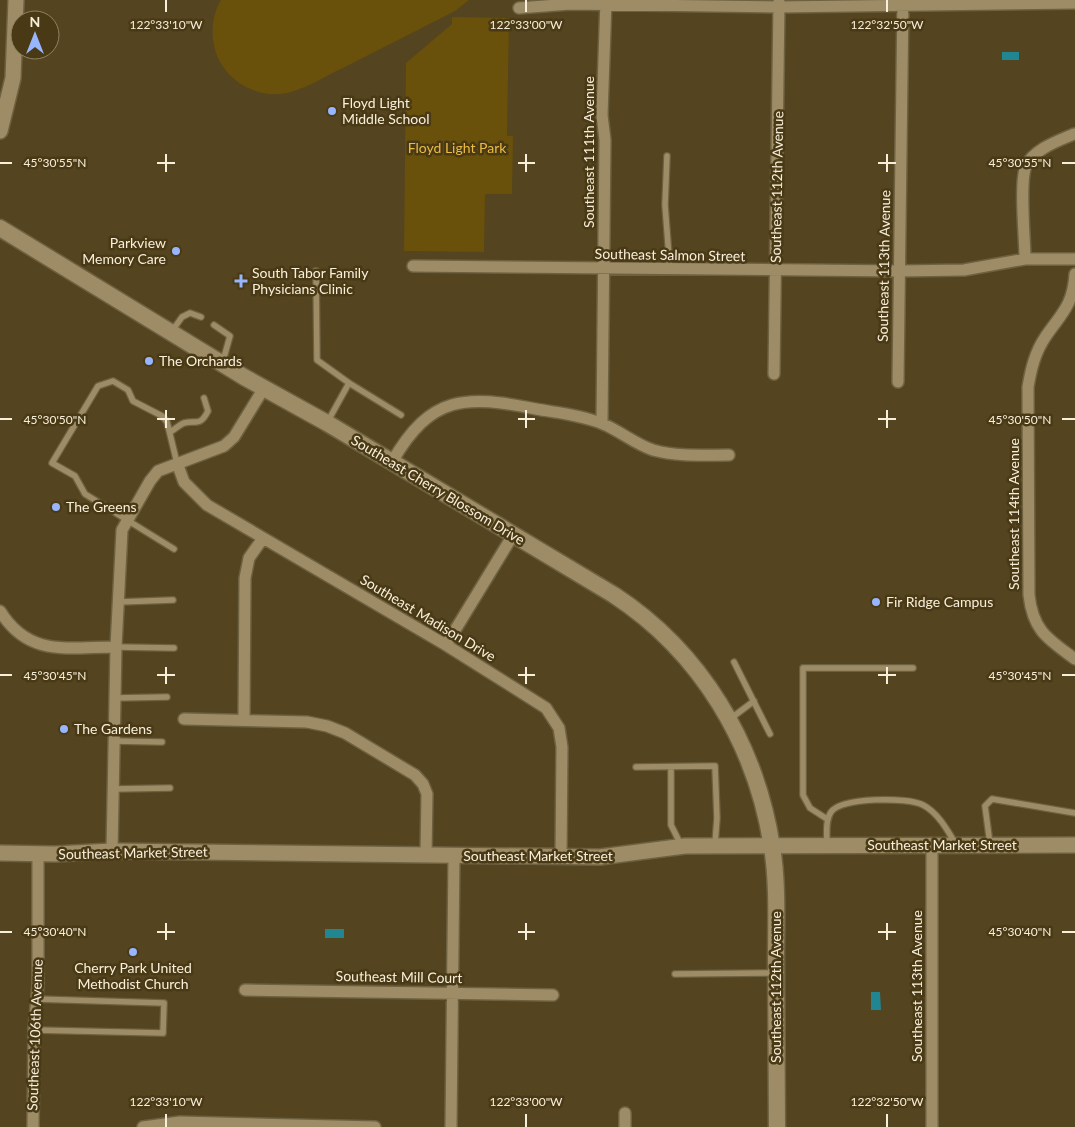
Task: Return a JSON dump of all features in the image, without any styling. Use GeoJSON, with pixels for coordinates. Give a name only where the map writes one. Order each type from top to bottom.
{"type":"FeatureCollection","features":[{"type":"Feature","properties":{"kind":"main road","name":"Southeast Cherry Blossom Drive"},"geometry":{"type":"LineString","coordinates":[[0,228],[264,388],[327,423],[614,595],[650,621],[693,665],[718,698],[730,719],[757,784],[772,846]]}},
{"type":"Feature","properties":{"kind":"main road","name":"Southeast 112th Avenue"},"geometry":{"type":"LineString","coordinates":[[772,846],[776,917],[777,1127]]}},
{"type":"Feature","properties":{"kind":"street"},"geometry":{"type":"LineString","coordinates":[[0,131],[13,78],[16,0]]}},
{"type":"Feature","properties":{"kind":"street"},"geometry":{"type":"LineString","coordinates":[[519,8],[606,3],[1075,3]]}},
{"type":"Feature","properties":{"kind":"street","name":"Southeast 111th Avenue"},"geometry":{"type":"LineString","coordinates":[[602,423],[604,140],[602,114],[606,3]]}},
{"type":"Feature","properties":{"kind":"street","name":"Southeast 113th Avenue"},"geometry":{"type":"LineString","coordinates":[[898,382],[903,3]]}},
{"type":"Feature","properties":{"kind":"street","name":"Southeast 112th Avenue"},"geometry":{"type":"LineString","coordinates":[[774,374],[779,4]]}},
{"type":"Feature","properties":{"kind":"street"},"geometry":{"type":"LineString","coordinates":[[1025,259],[1024,182],[1026,166],[1038,153],[1074,134]]}},
{"type":"Feature","properties":{"kind":"street","name":"Southeast Salmon Street"},"geometry":{"type":"LineString","coordinates":[[413,266],[899,271],[964,270],[1025,259],[1075,259]]}},
{"type":"Feature","properties":{"kind":"street","name":"Southeast 114th Avenue"},"geometry":{"type":"LineString","coordinates":[[1075,274],[1072,299],[1037,352],[1031,368],[1028,387],[1029,595],[1031,611],[1036,626],[1045,637],[1075,659]]}},
{"type":"Feature","properties":{"kind":"street"},"geometry":{"type":"LineString","coordinates":[[112,851],[120,541],[127,518],[156,474],[177,462],[211,453],[224,446],[234,437],[264,388]]}},
{"type":"Feature","properties":{"kind":"street"},"geometry":{"type":"LineString","coordinates":[[392,462],[414,428],[442,409],[461,402],[499,402],[602,423],[652,450],[676,454],[729,455]]}},
{"type":"Feature","properties":{"kind":"street","name":"Southeast Madison Drive"},"geometry":{"type":"LineString","coordinates":[[177,462],[184,482],[207,505],[446,645],[546,708],[559,728],[562,746],[561,857]]}},
{"type":"Feature","properties":{"kind":"street"},"geometry":{"type":"LineString","coordinates":[[446,645],[513,535]]}},
{"type":"Feature","properties":{"kind":"street"},"geometry":{"type":"LineString","coordinates":[[244,720],[245,578],[249,558],[263,538]]}},
{"type":"Feature","properties":{"kind":"street"},"geometry":{"type":"LineString","coordinates":[[0,611],[15,632],[35,643],[56,647],[116,647]]}},
{"type":"Feature","properties":{"kind":"street"},"geometry":{"type":"LineString","coordinates":[[184,719],[307,722],[327,726],[345,733],[415,775],[423,784],[427,794],[426,855]]}},
{"type":"Feature","properties":{"kind":"street","name":"Southeast 113th Avenue"},"geometry":{"type":"LineString","coordinates":[[932,844],[932,1127]]}},
{"type":"Feature","properties":{"kind":"street","name":"Southeast Market Street"},"geometry":{"type":"LineString","coordinates":[[0,853],[112,851],[613,857],[681,846],[1075,845]]}},
{"type":"Feature","properties":{"kind":"street","name":"Southeast 106th Avenue"},"geometry":{"type":"LineString","coordinates":[[33,1127],[38,853]]}},
{"type":"Feature","properties":{"kind":"street"},"geometry":{"type":"LineString","coordinates":[[450,1127],[454,855]]}},
{"type":"Feature","properties":{"kind":"street","name":"Southeast Mill Court"},"geometry":{"type":"LineString","coordinates":[[245,990],[553,995]]}},
{"type":"Feature","properties":{"kind":"street"},"geometry":{"type":"LineString","coordinates":[[625,1113],[625,1127]]}},
{"type":"Feature","properties":{"kind":"street"},"geometry":{"type":"LineString","coordinates":[[143,1127],[180,1122],[375,1127]]}},
{"type":"Feature","properties":{"kind":"lane"},"geometry":{"type":"LineString","coordinates":[[667,156],[665,205],[670,270]]}},
{"type":"Feature","properties":{"kind":"lane"},"geometry":{"type":"LineString","coordinates":[[316,271],[317,360],[349,383],[402,415]]}},
{"type":"Feature","properties":{"kind":"lane"},"geometry":{"type":"LineString","coordinates":[[171,332],[182,317],[190,313],[201,317]]}},
{"type":"Feature","properties":{"kind":"lane"},"geometry":{"type":"LineString","coordinates":[[214,325],[230,336],[223,363]]}},
{"type":"Feature","properties":{"kind":"lane"},"geometry":{"type":"LineString","coordinates":[[174,549],[127,518],[85,494],[75,476],[52,463],[98,386],[113,381],[128,390],[133,400],[162,416],[170,432],[177,462]]}},
{"type":"Feature","properties":{"kind":"lane"},"geometry":{"type":"LineString","coordinates":[[327,423],[349,383]]}},
{"type":"Feature","properties":{"kind":"lane"},"geometry":{"type":"LineString","coordinates":[[170,432],[185,422],[198,422],[204,419],[208,411],[204,398]]}},
{"type":"Feature","properties":{"kind":"lane"},"geometry":{"type":"LineString","coordinates":[[118,602],[173,600]]}},
{"type":"Feature","properties":{"kind":"lane"},"geometry":{"type":"LineString","coordinates":[[116,647],[174,648]]}},
{"type":"Feature","properties":{"kind":"lane"},"geometry":{"type":"LineString","coordinates":[[734,662],[770,734]]}},
{"type":"Feature","properties":{"kind":"lane"},"geometry":{"type":"LineString","coordinates":[[827,819],[810,808],[803,795],[803,668],[913,668]]}},
{"type":"Feature","properties":{"kind":"lane"},"geometry":{"type":"LineString","coordinates":[[115,698],[166,697]]}},
{"type":"Feature","properties":{"kind":"lane"},"geometry":{"type":"LineString","coordinates":[[730,719],[754,701]]}},
{"type":"Feature","properties":{"kind":"lane"},"geometry":{"type":"LineString","coordinates":[[114,741],[162,742]]}},
{"type":"Feature","properties":{"kind":"lane"},"geometry":{"type":"LineString","coordinates":[[636,767],[715,766],[717,818],[715,846]]}},
{"type":"Feature","properties":{"kind":"lane"},"geometry":{"type":"LineString","coordinates":[[671,767],[671,826],[681,846]]}},
{"type":"Feature","properties":{"kind":"lane"},"geometry":{"type":"LineString","coordinates":[[113,789],[170,788]]}},
{"type":"Feature","properties":{"kind":"lane"},"geometry":{"type":"LineString","coordinates":[[990,844],[985,806],[992,798],[1075,812]]}},
{"type":"Feature","properties":{"kind":"lane"},"geometry":{"type":"LineString","coordinates":[[827,846],[827,819],[831,811],[838,805],[849,801],[912,801],[931,810],[956,844]]}},
{"type":"Feature","properties":{"kind":"lane"},"geometry":{"type":"LineString","coordinates":[[675,974],[776,973]]}},
{"type":"Feature","properties":{"kind":"lane"},"geometry":{"type":"LineString","coordinates":[[34,1030],[163,1033],[164,1003],[36,1000]]}},
{"type":"Feature","properties":{"kind":"green space"},"geometry":{"type":"Polygon","coordinates":[[[221,0],[469,0],[455,11],[312,84],[288,93],[271,94],[262,93],[238,82],[220,62],[214,47],[213,23],[221,0]]]}},
{"type":"Feature","properties":{"kind":"green space","name":"Floyd Light Park"},"geometry":{"type":"Polygon","coordinates":[[[452,17],[509,18],[507,136],[513,136],[512,194],[485,194],[484,252],[404,251],[406,63],[452,24],[452,17]]]}},
{"type":"Feature","properties":{"kind":"water"},"geometry":{"type":"Polygon","coordinates":[[[1002,52],[1019,52],[1019,60],[1002,60],[1002,52]]]}},
{"type":"Feature","properties":{"kind":"water"},"geometry":{"type":"Polygon","coordinates":[[[325,929],[344,929],[344,938],[325,938],[325,929]]]}},
{"type":"Feature","properties":{"kind":"water"},"geometry":{"type":"Polygon","coordinates":[[[871,992],[880,992],[881,1010],[871,1010],[871,992]]]}},
{"type":"Feature","properties":{"kind":"place","name":"Floyd Light Middle School"},"geometry":{"type":"Point","coordinates":[332,111]}},
{"type":"Feature","properties":{"kind":"place","name":"Parkview Memory Care"},"geometry":{"type":"Point","coordinates":[176,251]}},
{"type":"Feature","properties":{"kind":"place","name":"South Tabor Family Physicians Clinic"},"geometry":{"type":"Point","coordinates":[241,281]}},
{"type":"Feature","properties":{"kind":"place","name":"The Orchards"},"geometry":{"type":"Point","coordinates":[149,361]}},
{"type":"Feature","properties":{"kind":"place","name":"The Greens"},"geometry":{"type":"Point","coordinates":[56,507]}},
{"type":"Feature","properties":{"kind":"place","name":"Fir Ridge Campus"},"geometry":{"type":"Point","coordinates":[876,602]}},
{"type":"Feature","properties":{"kind":"place","name":"The Gardens"},"geometry":{"type":"Point","coordinates":[64,729]}},
{"type":"Feature","properties":{"kind":"place","name":"Cherry Park United Methodist Church"},"geometry":{"type":"Point","coordinates":[133,952]}}]}
